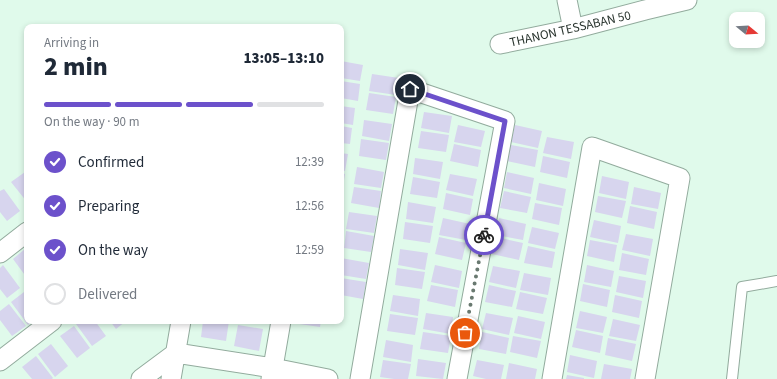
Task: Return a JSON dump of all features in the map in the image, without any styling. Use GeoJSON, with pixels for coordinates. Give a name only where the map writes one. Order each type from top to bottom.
{"type":"FeatureCollection","features":[{"type":"Feature","properties":{"kind":"street"},"geometry":{"type":"LineString","coordinates":[[567,0],[573,29]]}},
{"type":"Feature","properties":{"kind":"street","name":"THANON TESSABAN 50"},"geometry":{"type":"LineString","coordinates":[[500,44],[573,29],[644,5],[687,0]]}},
{"type":"Feature","properties":{"kind":"street"},"geometry":{"type":"LineString","coordinates":[[360,379],[410,89],[505,121],[457,379]]}},
{"type":"Feature","properties":{"kind":"street"},"geometry":{"type":"LineString","coordinates":[[552,379],[592,147],[680,178],[645,379]]}},
{"type":"Feature","properties":{"kind":"street"},"geometry":{"type":"LineString","coordinates":[[0,253],[24,234]]}},
{"type":"Feature","properties":{"kind":"street"},"geometry":{"type":"LineString","coordinates":[[0,361],[48,324]]}},
{"type":"Feature","properties":{"kind":"street"},"geometry":{"type":"LineString","coordinates":[[171,379],[181,324]]}},
{"type":"Feature","properties":{"kind":"street"},"geometry":{"type":"LineString","coordinates":[[272,374],[280,324]]}},
{"type":"Feature","properties":{"kind":"street"},"geometry":{"type":"LineString","coordinates":[[141,379],[176,353],[272,374],[328,379]]}},
{"type":"Feature","properties":{"kind":"lane"},"geometry":{"type":"LineString","coordinates":[[732,379],[742,287],[777,281]]}},
{"type":"Feature","properties":{"kind":"building"},"geometry":{"type":"Polygon","coordinates":[[[344,62],[363,65],[360,81],[344,78],[344,62]]]}},
{"type":"Feature","properties":{"kind":"building"},"geometry":{"type":"Polygon","coordinates":[[[372,74],[399,78],[396,95],[369,91],[372,74]]]}},
{"type":"Feature","properties":{"kind":"building"},"geometry":{"type":"Polygon","coordinates":[[[344,81],[360,84],[358,101],[344,99],[344,81]]]}},
{"type":"Feature","properties":{"kind":"building"},"geometry":{"type":"Polygon","coordinates":[[[369,93],[396,97],[393,114],[366,110],[369,93]]]}},
{"type":"Feature","properties":{"kind":"building"},"geometry":{"type":"Polygon","coordinates":[[[344,106],[355,108],[353,125],[344,124],[344,106]]]}},
{"type":"Feature","properties":{"kind":"building"},"geometry":{"type":"Polygon","coordinates":[[[424,112],[452,116],[449,133],[421,128],[424,112]]]}},
{"type":"Feature","properties":{"kind":"building"},"geometry":{"type":"Polygon","coordinates":[[[364,120],[392,124],[389,141],[362,136],[364,120]]]}},
{"type":"Feature","properties":{"kind":"building"},"geometry":{"type":"Polygon","coordinates":[[[458,125],[485,131],[481,147],[454,142],[458,125]]]}},
{"type":"Feature","properties":{"kind":"building"},"geometry":{"type":"Polygon","coordinates":[[[515,125],[542,131],[538,148],[511,142],[515,125]]]}},
{"type":"Feature","properties":{"kind":"building"},"geometry":{"type":"Polygon","coordinates":[[[344,127],[352,128],[350,144],[344,143],[344,127]]]}},
{"type":"Feature","properties":{"kind":"building"},"geometry":{"type":"Polygon","coordinates":[[[421,131],[449,135],[446,152],[418,148],[421,131]]]}},
{"type":"Feature","properties":{"kind":"building"},"geometry":{"type":"Polygon","coordinates":[[[547,137],[574,142],[571,159],[543,153],[547,137]]]}},
{"type":"Feature","properties":{"kind":"building"},"geometry":{"type":"Polygon","coordinates":[[[361,139],[389,143],[386,160],[359,156],[361,139]]]}},
{"type":"Feature","properties":{"kind":"building"},"geometry":{"type":"Polygon","coordinates":[[[454,144],[481,150],[478,167],[450,161],[454,144]]]}},
{"type":"Feature","properties":{"kind":"building"},"geometry":{"type":"Polygon","coordinates":[[[511,145],[538,150],[535,167],[507,161],[511,145]]]}},
{"type":"Feature","properties":{"kind":"building"},"geometry":{"type":"Polygon","coordinates":[[[344,153],[348,154],[344,171],[344,153]]]}},
{"type":"Feature","properties":{"kind":"building"},"geometry":{"type":"Polygon","coordinates":[[[543,156],[570,162],[567,178],[540,172],[543,156]]]}},
{"type":"Feature","properties":{"kind":"building"},"geometry":{"type":"Polygon","coordinates":[[[415,158],[443,162],[440,179],[413,174],[415,158]]]}},
{"type":"Feature","properties":{"kind":"building"},"geometry":{"type":"Polygon","coordinates":[[[357,167],[384,172],[381,188],[354,184],[357,167]]]}},
{"type":"Feature","properties":{"kind":"building"},"geometry":{"type":"Polygon","coordinates":[[[507,172],[534,178],[531,194],[504,188],[507,172]]]}},
{"type":"Feature","properties":{"kind":"building"},"geometry":{"type":"Polygon","coordinates":[[[24,173],[24,198],[11,182],[24,173]]]}},
{"type":"Feature","properties":{"kind":"building"},"geometry":{"type":"Polygon","coordinates":[[[450,174],[477,179],[473,196],[446,190],[450,174]]]}},
{"type":"Feature","properties":{"kind":"building"},"geometry":{"type":"Polygon","coordinates":[[[602,176],[629,182],[626,199],[599,193],[602,176]]]}},
{"type":"Feature","properties":{"kind":"building"},"geometry":{"type":"Polygon","coordinates":[[[413,177],[440,182],[437,198],[410,194],[413,177]]]}},
{"type":"Feature","properties":{"kind":"building"},"geometry":{"type":"Polygon","coordinates":[[[539,183],[566,189],[563,206],[536,200],[539,183]]]}},
{"type":"Feature","properties":{"kind":"building"},"geometry":{"type":"Polygon","coordinates":[[[354,187],[381,191],[379,208],[351,203],[354,187]]]}},
{"type":"Feature","properties":{"kind":"building"},"geometry":{"type":"Polygon","coordinates":[[[634,187],[661,193],[658,209],[631,204],[634,187]]]}},
{"type":"Feature","properties":{"kind":"building"},"geometry":{"type":"Polygon","coordinates":[[[4,189],[20,211],[7,221],[0,212],[0,191],[4,189]]]}},
{"type":"Feature","properties":{"kind":"building"},"geometry":{"type":"Polygon","coordinates":[[[504,191],[531,197],[527,213],[500,208],[504,191]]]}},
{"type":"Feature","properties":{"kind":"building"},"geometry":{"type":"Polygon","coordinates":[[[446,193],[473,199],[470,215],[443,209],[446,193]]]}},
{"type":"Feature","properties":{"kind":"building"},"geometry":{"type":"Polygon","coordinates":[[[598,196],[626,201],[622,218],[595,212],[598,196]]]}},
{"type":"Feature","properties":{"kind":"building"},"geometry":{"type":"Polygon","coordinates":[[[408,202],[436,207],[433,223],[406,219],[408,202]]]}},
{"type":"Feature","properties":{"kind":"building"},"geometry":{"type":"Polygon","coordinates":[[[535,203],[562,208],[559,225],[532,219],[535,203]]]}},
{"type":"Feature","properties":{"kind":"building"},"geometry":{"type":"Polygon","coordinates":[[[630,206],[657,212],[654,229],[627,223],[630,206]]]}},
{"type":"Feature","properties":{"kind":"building"},"geometry":{"type":"Polygon","coordinates":[[[349,212],[377,216],[374,233],[346,229],[349,212]]]}},
{"type":"Feature","properties":{"kind":"building"},"geometry":{"type":"Polygon","coordinates":[[[443,218],[470,224],[466,240],[439,235],[443,218]]]}},
{"type":"Feature","properties":{"kind":"building"},"geometry":{"type":"Polygon","coordinates":[[[499,218],[526,224],[523,240],[496,235],[499,218]]]}},
{"type":"Feature","properties":{"kind":"building"},"geometry":{"type":"Polygon","coordinates":[[[594,220],[621,226],[618,243],[590,237],[594,220]]]}},
{"type":"Feature","properties":{"kind":"building"},"geometry":{"type":"Polygon","coordinates":[[[405,222],[433,226],[430,243],[403,239],[405,222]]]}},
{"type":"Feature","properties":{"kind":"building"},"geometry":{"type":"Polygon","coordinates":[[[532,227],[559,233],[555,249],[528,243],[532,227]]]}},
{"type":"Feature","properties":{"kind":"building"},"geometry":{"type":"Polygon","coordinates":[[[346,231],[374,236],[371,252],[344,248],[346,231]]]}},
{"type":"Feature","properties":{"kind":"building"},"geometry":{"type":"Polygon","coordinates":[[[626,234],[653,239],[650,256],[622,250],[626,234]]]}},
{"type":"Feature","properties":{"kind":"building"},"geometry":{"type":"Polygon","coordinates":[[[439,237],[466,243],[462,260],[435,254],[439,237]]]}},
{"type":"Feature","properties":{"kind":"building"},"geometry":{"type":"Polygon","coordinates":[[[496,237],[523,243],[519,260],[492,254],[496,237]]]}},
{"type":"Feature","properties":{"kind":"building"},"geometry":{"type":"Polygon","coordinates":[[[590,240],[617,245],[614,262],[587,256],[590,240]]]}},
{"type":"Feature","properties":{"kind":"building"},"geometry":{"type":"Polygon","coordinates":[[[528,246],[555,252],[552,268],[524,263],[528,246]]]}},
{"type":"Feature","properties":{"kind":"building"},"geometry":{"type":"Polygon","coordinates":[[[400,249],[428,253],[425,270],[398,265],[400,249]]]}},
{"type":"Feature","properties":{"kind":"building"},"geometry":{"type":"Polygon","coordinates":[[[24,250],[24,274],[13,259],[24,250]]]}},
{"type":"Feature","properties":{"kind":"building"},"geometry":{"type":"Polygon","coordinates":[[[622,253],[649,259],[646,275],[619,270],[622,253]]]}},
{"type":"Feature","properties":{"kind":"building"},"geometry":{"type":"Polygon","coordinates":[[[344,259],[369,263],[366,279],[344,275],[344,259]]]}},
{"type":"Feature","properties":{"kind":"building"},"geometry":{"type":"Polygon","coordinates":[[[3,265],[20,288],[7,298],[0,289],[0,268],[3,265]]]}},
{"type":"Feature","properties":{"kind":"building"},"geometry":{"type":"Polygon","coordinates":[[[435,265],[462,271],[459,288],[431,282],[435,265]]]}},
{"type":"Feature","properties":{"kind":"building"},"geometry":{"type":"Polygon","coordinates":[[[587,265],[614,271],[611,287],[584,282],[587,265]]]}},
{"type":"Feature","properties":{"kind":"building"},"geometry":{"type":"Polygon","coordinates":[[[493,266],[520,271],[516,288],[489,282],[493,266]]]}},
{"type":"Feature","properties":{"kind":"building"},"geometry":{"type":"Polygon","coordinates":[[[397,268],[425,272],[422,289],[395,285],[397,268]]]}},
{"type":"Feature","properties":{"kind":"building"},"geometry":{"type":"Polygon","coordinates":[[[524,273],[551,278],[548,295],[520,290],[524,273]]]}},
{"type":"Feature","properties":{"kind":"building"},"geometry":{"type":"Polygon","coordinates":[[[619,276],[646,281],[643,298],[616,292],[619,276]]]}},
{"type":"Feature","properties":{"kind":"building"},"geometry":{"type":"Polygon","coordinates":[[[344,278],[366,282],[363,299],[344,296],[344,278]]]}},
{"type":"Feature","properties":{"kind":"building"},"geometry":{"type":"Polygon","coordinates":[[[583,284],[610,290],[607,307],[580,301],[583,284]]]}},
{"type":"Feature","properties":{"kind":"building"},"geometry":{"type":"Polygon","coordinates":[[[431,285],[458,290],[455,307],[427,301],[431,285]]]}},
{"type":"Feature","properties":{"kind":"building"},"geometry":{"type":"Polygon","coordinates":[[[489,285],[516,291],[512,307],[485,302],[489,285]]]}},
{"type":"Feature","properties":{"kind":"building"},"geometry":{"type":"Polygon","coordinates":[[[24,292],[24,320],[11,302],[24,292]]]}},
{"type":"Feature","properties":{"kind":"building"},"geometry":{"type":"Polygon","coordinates":[[[520,292],[547,298],[543,314],[516,309],[520,292]]]}},
{"type":"Feature","properties":{"kind":"building"},"geometry":{"type":"Polygon","coordinates":[[[393,295],[420,299],[418,316],[390,311],[393,295]]]}},
{"type":"Feature","properties":{"kind":"building"},"geometry":{"type":"Polygon","coordinates":[[[615,295],[642,301],[639,318],[612,312],[615,295]]]}},
{"type":"Feature","properties":{"kind":"building"},"geometry":{"type":"Polygon","coordinates":[[[9,304],[26,326],[12,336],[0,320],[0,311],[9,304]]]}},
{"type":"Feature","properties":{"kind":"building"},"geometry":{"type":"Polygon","coordinates":[[[580,311],[607,317],[603,333],[576,328],[580,311]]]}},
{"type":"Feature","properties":{"kind":"building"},"geometry":{"type":"Polygon","coordinates":[[[426,313],[453,317],[451,334],[423,329],[426,313]]]}},
{"type":"Feature","properties":{"kind":"building"},"geometry":{"type":"Polygon","coordinates":[[[486,313],[513,318],[509,335],[482,329],[486,313]]]}},
{"type":"Feature","properties":{"kind":"building"},"geometry":{"type":"Polygon","coordinates":[[[390,314],[418,318],[415,335],[387,331],[390,314]]]}},
{"type":"Feature","properties":{"kind":"building"},"geometry":{"type":"Polygon","coordinates":[[[518,316],[545,322],[541,339],[514,333],[518,316]]]}},
{"type":"Feature","properties":{"kind":"building"},"geometry":{"type":"Polygon","coordinates":[[[613,319],[640,325],[636,341],[609,336],[613,319]]]}},
{"type":"Feature","properties":{"kind":"building"},"geometry":{"type":"Polygon","coordinates":[[[76,324],[97,324],[106,336],[92,346],[76,324]]]}},
{"type":"Feature","properties":{"kind":"building"},"geometry":{"type":"Polygon","coordinates":[[[112,324],[122,324],[116,329],[112,324]]]}},
{"type":"Feature","properties":{"kind":"building"},"geometry":{"type":"Polygon","coordinates":[[[203,324],[229,324],[226,341],[201,337],[203,324]]]}},
{"type":"Feature","properties":{"kind":"building"},"geometry":{"type":"Polygon","coordinates":[[[299,324],[320,324],[320,327],[299,324]]]}},
{"type":"Feature","properties":{"kind":"building"},"geometry":{"type":"Polygon","coordinates":[[[238,325],[263,329],[259,351],[234,346],[238,325]]]}},
{"type":"Feature","properties":{"kind":"building"},"geometry":{"type":"Polygon","coordinates":[[[74,326],[90,348],[77,358],[60,336],[74,326]]]}},
{"type":"Feature","properties":{"kind":"building"},"geometry":{"type":"Polygon","coordinates":[[[576,330],[603,336],[600,353],[572,347],[576,330]]]}},
{"type":"Feature","properties":{"kind":"building"},"geometry":{"type":"Polygon","coordinates":[[[423,332],[451,336],[448,353],[420,349],[423,332]]]}},
{"type":"Feature","properties":{"kind":"building"},"geometry":{"type":"Polygon","coordinates":[[[482,332],[509,338],[506,354],[479,349],[482,332]]]}},
{"type":"Feature","properties":{"kind":"building"},"geometry":{"type":"Polygon","coordinates":[[[513,336],[541,341],[537,358],[510,352],[513,336]]]}},
{"type":"Feature","properties":{"kind":"building"},"geometry":{"type":"Polygon","coordinates":[[[608,338],[636,344],[632,361],[605,355],[608,338]]]}},
{"type":"Feature","properties":{"kind":"building"},"geometry":{"type":"Polygon","coordinates":[[[386,340],[413,345],[411,362],[383,357],[386,340]]]}},
{"type":"Feature","properties":{"kind":"building"},"geometry":{"type":"Polygon","coordinates":[[[51,344],[68,366],[55,377],[38,354],[51,344]]]}},
{"type":"Feature","properties":{"kind":"building"},"geometry":{"type":"Polygon","coordinates":[[[570,355],[597,361],[594,378],[567,372],[570,355]]]}},
{"type":"Feature","properties":{"kind":"building"},"geometry":{"type":"Polygon","coordinates":[[[36,356],[53,378],[52,379],[32,379],[22,367],[36,356]]]}},
{"type":"Feature","properties":{"kind":"building"},"geometry":{"type":"Polygon","coordinates":[[[418,359],[446,363],[443,379],[416,376],[418,359]]]}},
{"type":"Feature","properties":{"kind":"building"},"geometry":{"type":"Polygon","coordinates":[[[383,360],[411,364],[408,379],[380,377],[383,360]]]}},
{"type":"Feature","properties":{"kind":"building"},"geometry":{"type":"Polygon","coordinates":[[[477,360],[504,365],[501,379],[486,379],[473,376],[477,360]]]}},
{"type":"Feature","properties":{"kind":"building"},"geometry":{"type":"Polygon","coordinates":[[[509,363],[537,369],[535,379],[506,379],[509,363]]]}},
{"type":"Feature","properties":{"kind":"building"},"geometry":{"type":"Polygon","coordinates":[[[604,364],[632,369],[630,379],[601,379],[604,364]]]}},
{"type":"Feature","properties":{"kind":"building"},"geometry":{"type":"Polygon","coordinates":[[[567,375],[584,378],[584,379],[566,379],[567,375]]]}},
{"type":"Feature","properties":{"kind":"way so far"},"geometry":{"type":"LineString","coordinates":[[465,333],[484,235]]}},
{"type":"Feature","properties":{"kind":"route"},"geometry":{"type":"LineString","coordinates":[[410,89],[505,121],[484,235]]}}]}
